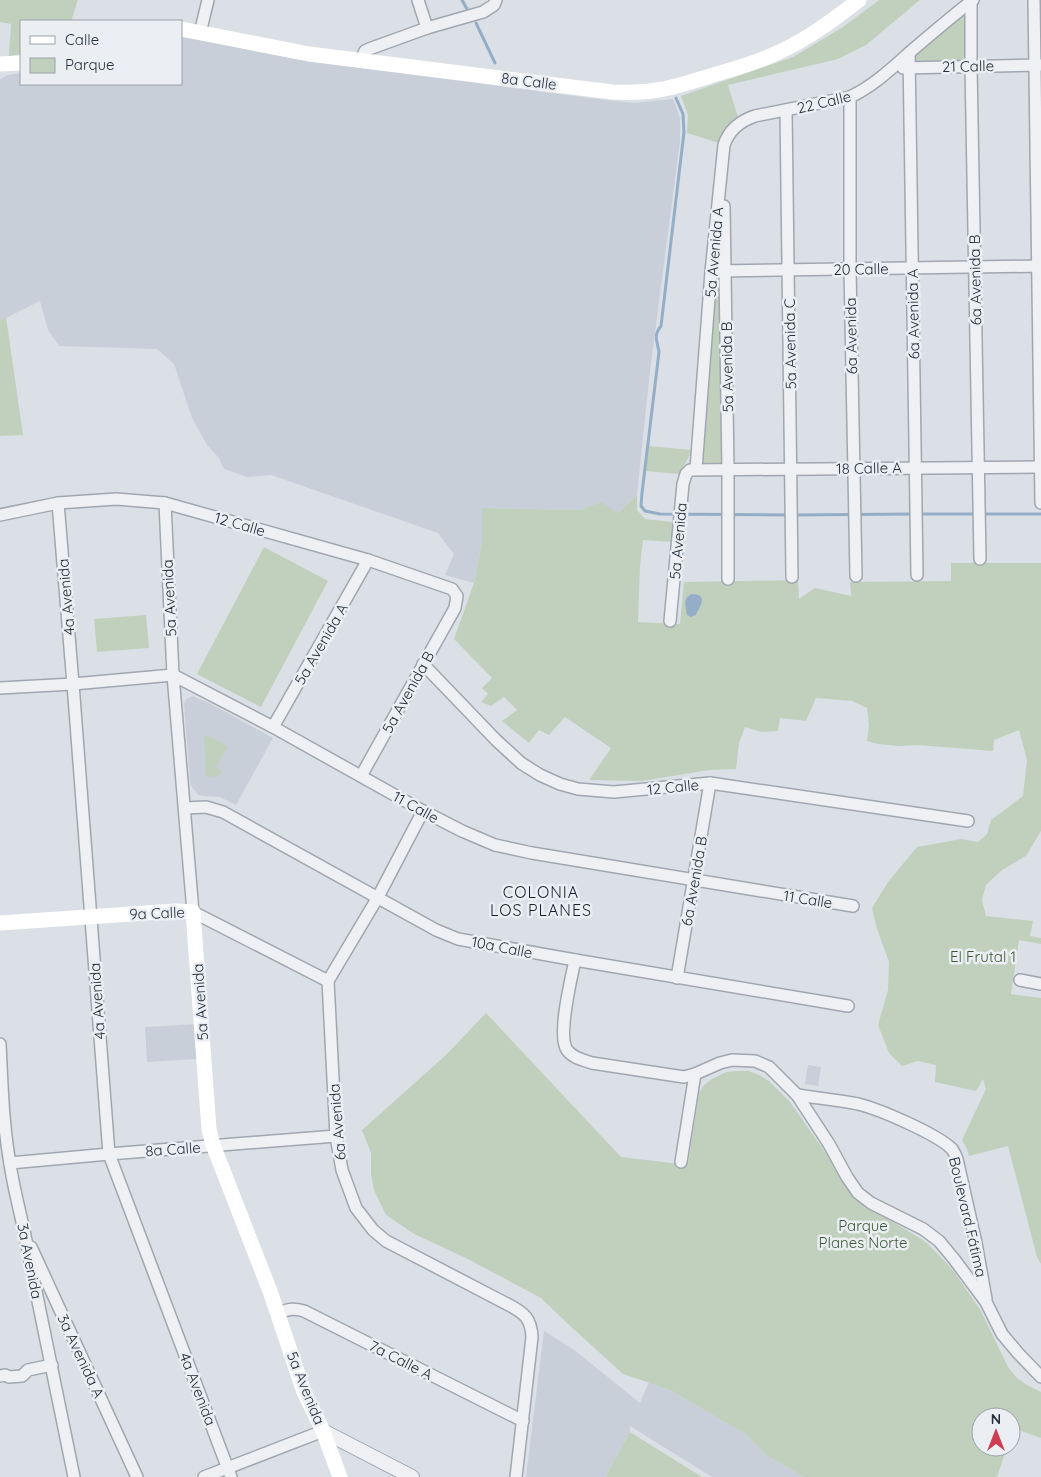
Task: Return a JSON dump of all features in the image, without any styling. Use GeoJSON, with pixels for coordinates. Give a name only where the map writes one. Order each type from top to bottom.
{"type":"FeatureCollection","features":[{"type":"Feature","properties":{"kind":"main road","name":"8a Calle"},"geometry":{"type":"LineString","coordinates":[[182,29],[287,50],[361,60],[612,92],[647,92],[673,88],[777,53],[808,37],[859,0]]}},
{"type":"Feature","properties":{"kind":"main road"},"geometry":{"type":"LineString","coordinates":[[0,64],[20,63]]}},
{"type":"Feature","properties":{"kind":"main road","name":"9a Calle"},"geometry":{"type":"LineString","coordinates":[[0,923],[175,911],[193,912]]}},
{"type":"Feature","properties":{"kind":"main road","name":"5a Avenida"},"geometry":{"type":"LineString","coordinates":[[193,912],[209,1129],[213,1145],[270,1291],[304,1392],[323,1431],[340,1477]]}},
{"type":"Feature","properties":{"kind":"street"},"geometry":{"type":"LineString","coordinates":[[200,33],[208,0]]}},
{"type":"Feature","properties":{"kind":"street"},"geometry":{"type":"LineString","coordinates":[[418,0],[427,28]]}},
{"type":"Feature","properties":{"kind":"street"},"geometry":{"type":"LineString","coordinates":[[361,60],[365,51],[369,49],[427,28],[483,12],[494,5],[496,0]]}},
{"type":"Feature","properties":{"kind":"street","name":"22 Calle"},"geometry":{"type":"LineString","coordinates":[[724,154],[724,145],[729,134],[741,122],[755,116],[850,97],[870,87],[972,0]]}},
{"type":"Feature","properties":{"kind":"street","name":"6a Avenida B"},"geometry":{"type":"LineString","coordinates":[[972,0],[971,66],[980,559]]}},
{"type":"Feature","properties":{"kind":"street"},"geometry":{"type":"LineString","coordinates":[[1034,0],[1038,65],[1041,503]]}},
{"type":"Feature","properties":{"kind":"street","name":"6a Avenida A"},"geometry":{"type":"LineString","coordinates":[[909,53],[917,575]]}},
{"type":"Feature","properties":{"kind":"street","name":"21 Calle"},"geometry":{"type":"LineString","coordinates":[[894,68],[1038,65]]}},
{"type":"Feature","properties":{"kind":"street","name":"6a Avenida"},"geometry":{"type":"LineString","coordinates":[[850,97],[850,269],[856,576]]}},
{"type":"Feature","properties":{"kind":"street","name":"5a Avenida C"},"geometry":{"type":"LineString","coordinates":[[786,110],[792,578]]}},
{"type":"Feature","properties":{"kind":"street","name":"5a Avenida B"},"geometry":{"type":"LineString","coordinates":[[724,154],[728,579]]}},
{"type":"Feature","properties":{"kind":"street","name":"5a Avenida A"},"geometry":{"type":"LineString","coordinates":[[696,469],[711,272],[724,154]]}},
{"type":"Feature","properties":{"kind":"street","name":"20 Calle"},"geometry":{"type":"LineString","coordinates":[[711,272],[1039,266]]}},
{"type":"Feature","properties":{"kind":"street","name":"18 Calle A"},"geometry":{"type":"LineString","coordinates":[[696,469],[1041,467]]}},
{"type":"Feature","properties":{"kind":"street","name":"5a Avenida"},"geometry":{"type":"LineString","coordinates":[[670,621],[685,476],[690,470],[696,469]]}},
{"type":"Feature","properties":{"kind":"street","name":"12 Calle"},"geometry":{"type":"LineString","coordinates":[[0,516],[58,503],[116,499],[165,503],[368,560],[452,589],[457,596],[455,608]]}},
{"type":"Feature","properties":{"kind":"street","name":"4a Avenida"},"geometry":{"type":"LineString","coordinates":[[58,503],[108,1154],[229,1473]]}},
{"type":"Feature","properties":{"kind":"street","name":"5a Avenida"},"geometry":{"type":"LineString","coordinates":[[165,503],[173,675],[193,912]]}},
{"type":"Feature","properties":{"kind":"street","name":"5a Avenida A"},"geometry":{"type":"LineString","coordinates":[[273,727],[368,560]]}},
{"type":"Feature","properties":{"kind":"street","name":"5a Avenida B"},"geometry":{"type":"LineString","coordinates":[[361,776],[455,608]]}},
{"type":"Feature","properties":{"kind":"street","name":"12 Calle"},"geometry":{"type":"LineString","coordinates":[[423,664],[496,740],[521,763],[540,775],[560,784],[578,789],[614,792],[710,783],[968,821]]}},
{"type":"Feature","properties":{"kind":"street"},"geometry":{"type":"LineString","coordinates":[[0,688],[173,675]]}},
{"type":"Feature","properties":{"kind":"street","name":"11 Calle"},"geometry":{"type":"LineString","coordinates":[[173,675],[273,727],[423,812],[495,845],[694,881],[853,906]]}},
{"type":"Feature","properties":{"kind":"street","name":"6a Avenida B"},"geometry":{"type":"LineString","coordinates":[[677,978],[710,783]]}},
{"type":"Feature","properties":{"kind":"street","name":"10a Calle"},"geometry":{"type":"LineString","coordinates":[[185,808],[206,807],[223,812],[436,930],[458,939],[848,1006]]}},
{"type":"Feature","properties":{"kind":"street"},"geometry":{"type":"LineString","coordinates":[[328,980],[378,898],[423,812]]}},
{"type":"Feature","properties":{"kind":"street","name":"9a Calle"},"geometry":{"type":"LineString","coordinates":[[193,912],[328,980]]}},
{"type":"Feature","properties":{"kind":"street","name":"Boulevard Fátima"},"geometry":{"type":"LineString","coordinates":[[575,960],[563,1036],[564,1045],[572,1055],[580,1060],[592,1063],[684,1077],[725,1061],[755,1062],[769,1067],[797,1094],[829,1144],[846,1177],[858,1193],[870,1203],[923,1228],[939,1241],[986,1302],[1002,1334],[1018,1354],[1041,1377]]}},
{"type":"Feature","properties":{"kind":"street","name":"6a Avenida"},"geometry":{"type":"LineString","coordinates":[[328,980],[336,1136],[342,1170],[356,1208],[373,1230],[386,1241],[519,1310],[526,1316],[531,1329],[532,1337],[516,1477]]}},
{"type":"Feature","properties":{"kind":"street"},"geometry":{"type":"LineString","coordinates":[[1020,980],[1041,984]]}},
{"type":"Feature","properties":{"kind":"street","name":"3a Avenida"},"geometry":{"type":"LineString","coordinates":[[0,1044],[3,1102],[10,1164],[74,1477]]}},
{"type":"Feature","properties":{"kind":"street"},"geometry":{"type":"LineString","coordinates":[[681,1162],[695,1074]]}},
{"type":"Feature","properties":{"kind":"street","name":"Boulevard Fátima"},"geometry":{"type":"LineString","coordinates":[[797,1094],[871,1108],[910,1125],[951,1148],[957,1159],[986,1302]]}},
{"type":"Feature","properties":{"kind":"street","name":"8a Calle"},"geometry":{"type":"LineString","coordinates":[[10,1164],[108,1154],[336,1136]]}},
{"type":"Feature","properties":{"kind":"street","name":"3a Avenida A"},"geometry":{"type":"LineString","coordinates":[[26,1236],[137,1477]]}},
{"type":"Feature","properties":{"kind":"street"},"geometry":{"type":"LineString","coordinates":[[950,1254],[969,1266],[976,1261],[977,1252]]}},
{"type":"Feature","properties":{"kind":"street","name":"7a Calle A"},"geometry":{"type":"LineString","coordinates":[[277,1314],[295,1309],[304,1311],[522,1421]]}},
{"type":"Feature","properties":{"kind":"street"},"geometry":{"type":"LineString","coordinates":[[2,1375],[14,1370],[27,1371],[52,1365]]}},
{"type":"Feature","properties":{"kind":"street"},"geometry":{"type":"LineString","coordinates":[[204,1477],[229,1473],[323,1431],[412,1477]]}},
{"type":"Feature","properties":{"kind":"shaded area"},"geometry":{"type":"Polygon","coordinates":[[[182,37],[300,60],[598,99],[634,103],[673,99],[680,118],[680,141],[650,371],[637,495],[618,513],[602,503],[580,510],[482,508],[482,542],[474,583],[445,575],[454,554],[438,533],[271,475],[247,477],[224,469],[219,458],[207,445],[192,418],[174,364],[157,349],[59,346],[48,330],[40,301],[0,321],[0,79],[8,75],[20,73],[20,85],[182,85],[182,37]]]}},
{"type":"Feature","properties":{"kind":"shaded area"},"geometry":{"type":"Polygon","coordinates":[[[193,696],[273,738],[236,805],[220,797],[198,795],[190,782],[184,704],[186,699],[193,696]]]}},
{"type":"Feature","properties":{"kind":"shaded area"},"geometry":{"type":"Polygon","coordinates":[[[196,1024],[198,1059],[147,1062],[145,1027],[196,1024]]]}},
{"type":"Feature","properties":{"kind":"shaded area"},"geometry":{"type":"Polygon","coordinates":[[[808,1065],[821,1067],[818,1086],[805,1084],[808,1065]]]}},
{"type":"Feature","properties":{"kind":"shaded area"},"geometry":{"type":"Polygon","coordinates":[[[544,1331],[573,1349],[640,1403],[649,1382],[670,1390],[747,1435],[766,1455],[804,1477],[712,1477],[630,1426],[630,1432],[605,1477],[526,1477],[544,1331]]]}},
{"type":"Feature","properties":{"kind":"green space"},"geometry":{"type":"Polygon","coordinates":[[[0,0],[78,0],[71,20],[20,20],[20,54],[9,56],[11,24],[0,22],[0,0]]]}},
{"type":"Feature","properties":{"kind":"green space"},"geometry":{"type":"Polygon","coordinates":[[[879,0],[920,0],[866,45],[838,59],[728,85],[738,117],[725,128],[719,143],[687,133],[688,115],[681,96],[793,57],[843,27],[879,0]]]}},
{"type":"Feature","properties":{"kind":"green space"},"geometry":{"type":"Polygon","coordinates":[[[971,1],[971,66],[909,68],[909,53],[971,1]]]}},
{"type":"Feature","properties":{"kind":"green space"},"geometry":{"type":"Polygon","coordinates":[[[725,271],[728,469],[696,469],[711,272],[725,271]]]}},
{"type":"Feature","properties":{"kind":"green space"},"geometry":{"type":"Polygon","coordinates":[[[6,317],[23,435],[0,436],[0,321],[6,317]]]}},
{"type":"Feature","properties":{"kind":"green space"},"geometry":{"type":"Polygon","coordinates":[[[649,446],[691,450],[679,474],[646,471],[649,446]]]}},
{"type":"Feature","properties":{"kind":"green space","name":"El Frutal 1"},"geometry":{"type":"Polygon","coordinates":[[[637,495],[637,510],[645,519],[673,522],[671,542],[643,540],[638,622],[680,624],[684,582],[798,580],[799,599],[815,588],[851,596],[850,582],[951,581],[951,563],[1041,563],[1041,831],[1026,856],[1002,870],[986,885],[982,900],[986,916],[1033,921],[1030,936],[1041,938],[1041,944],[1019,940],[1011,994],[1041,998],[1041,1264],[1037,1257],[1008,1146],[969,1156],[962,1140],[986,1089],[983,1079],[976,1091],[935,1082],[936,1065],[918,1061],[902,1066],[889,1053],[878,1025],[888,990],[889,962],[877,929],[872,908],[888,882],[917,847],[961,839],[978,842],[987,834],[991,820],[1023,796],[1027,760],[1019,730],[994,740],[993,751],[878,744],[867,741],[869,725],[867,708],[852,701],[816,698],[806,721],[780,718],[778,731],[761,732],[745,727],[739,743],[736,769],[709,770],[642,781],[589,780],[611,748],[565,717],[549,735],[539,730],[529,743],[502,721],[517,710],[504,697],[491,706],[481,702],[488,694],[482,688],[492,678],[454,639],[474,583],[482,542],[482,508],[580,510],[602,502],[618,513],[637,495]]]}},
{"type":"Feature","properties":{"kind":"green space"},"geometry":{"type":"Polygon","coordinates":[[[264,547],[328,581],[261,707],[197,674],[264,547]]]}},
{"type":"Feature","properties":{"kind":"green space"},"geometry":{"type":"Polygon","coordinates":[[[146,615],[149,648],[97,652],[94,619],[146,615]]]}},
{"type":"Feature","properties":{"kind":"green space"},"geometry":{"type":"Polygon","coordinates":[[[206,735],[228,746],[216,767],[222,771],[218,776],[206,777],[204,738],[206,735]]]}},
{"type":"Feature","properties":{"kind":"green space","name":"Parque Planes Norte"},"geometry":{"type":"Polygon","coordinates":[[[486,1013],[621,1157],[688,1165],[699,1093],[704,1085],[726,1072],[738,1071],[749,1071],[769,1081],[790,1102],[860,1202],[926,1242],[953,1270],[981,1311],[1008,1367],[1017,1378],[1041,1392],[1041,1438],[1021,1431],[1021,1407],[971,1407],[971,1457],[1004,1457],[997,1477],[804,1477],[766,1455],[747,1435],[670,1390],[623,1374],[541,1298],[466,1258],[414,1234],[386,1215],[374,1190],[371,1174],[371,1153],[362,1130],[446,1055],[486,1013]]]}},
{"type":"Feature","properties":{"kind":"green space"},"geometry":{"type":"Polygon","coordinates":[[[630,1432],[702,1477],[605,1477],[630,1432]]]}},
{"type":"Feature","properties":{"kind":"water"},"geometry":{"type":"Polygon","coordinates":[[[692,594],[701,597],[702,602],[696,615],[691,617],[687,615],[685,603],[692,594]]]}},
{"type":"Feature","properties":{"kind":"waterway"},"geometry":{"type":"LineString","coordinates":[[462,0],[467,9]]}},
{"type":"Feature","properties":{"kind":"waterway"},"geometry":{"type":"LineString","coordinates":[[476,23],[495,63]]}},
{"type":"Feature","properties":{"kind":"waterway"},"geometry":{"type":"LineString","coordinates":[[676,98],[683,114],[684,132],[661,326],[656,335],[659,352],[641,506],[645,511],[660,514],[788,515]]}},
{"type":"Feature","properties":{"kind":"waterway"},"geometry":{"type":"LineString","coordinates":[[794,515],[913,514]]}},
{"type":"Feature","properties":{"kind":"waterway"},"geometry":{"type":"LineString","coordinates":[[919,514],[976,514]]}},
{"type":"Feature","properties":{"kind":"waterway"},"geometry":{"type":"LineString","coordinates":[[982,514],[1041,514]]}},
{"type":"Feature","properties":{"kind":"district","name":"COLONIA LOS PLANES"},"geometry":{"type":"Point","coordinates":[541,901]}}]}
